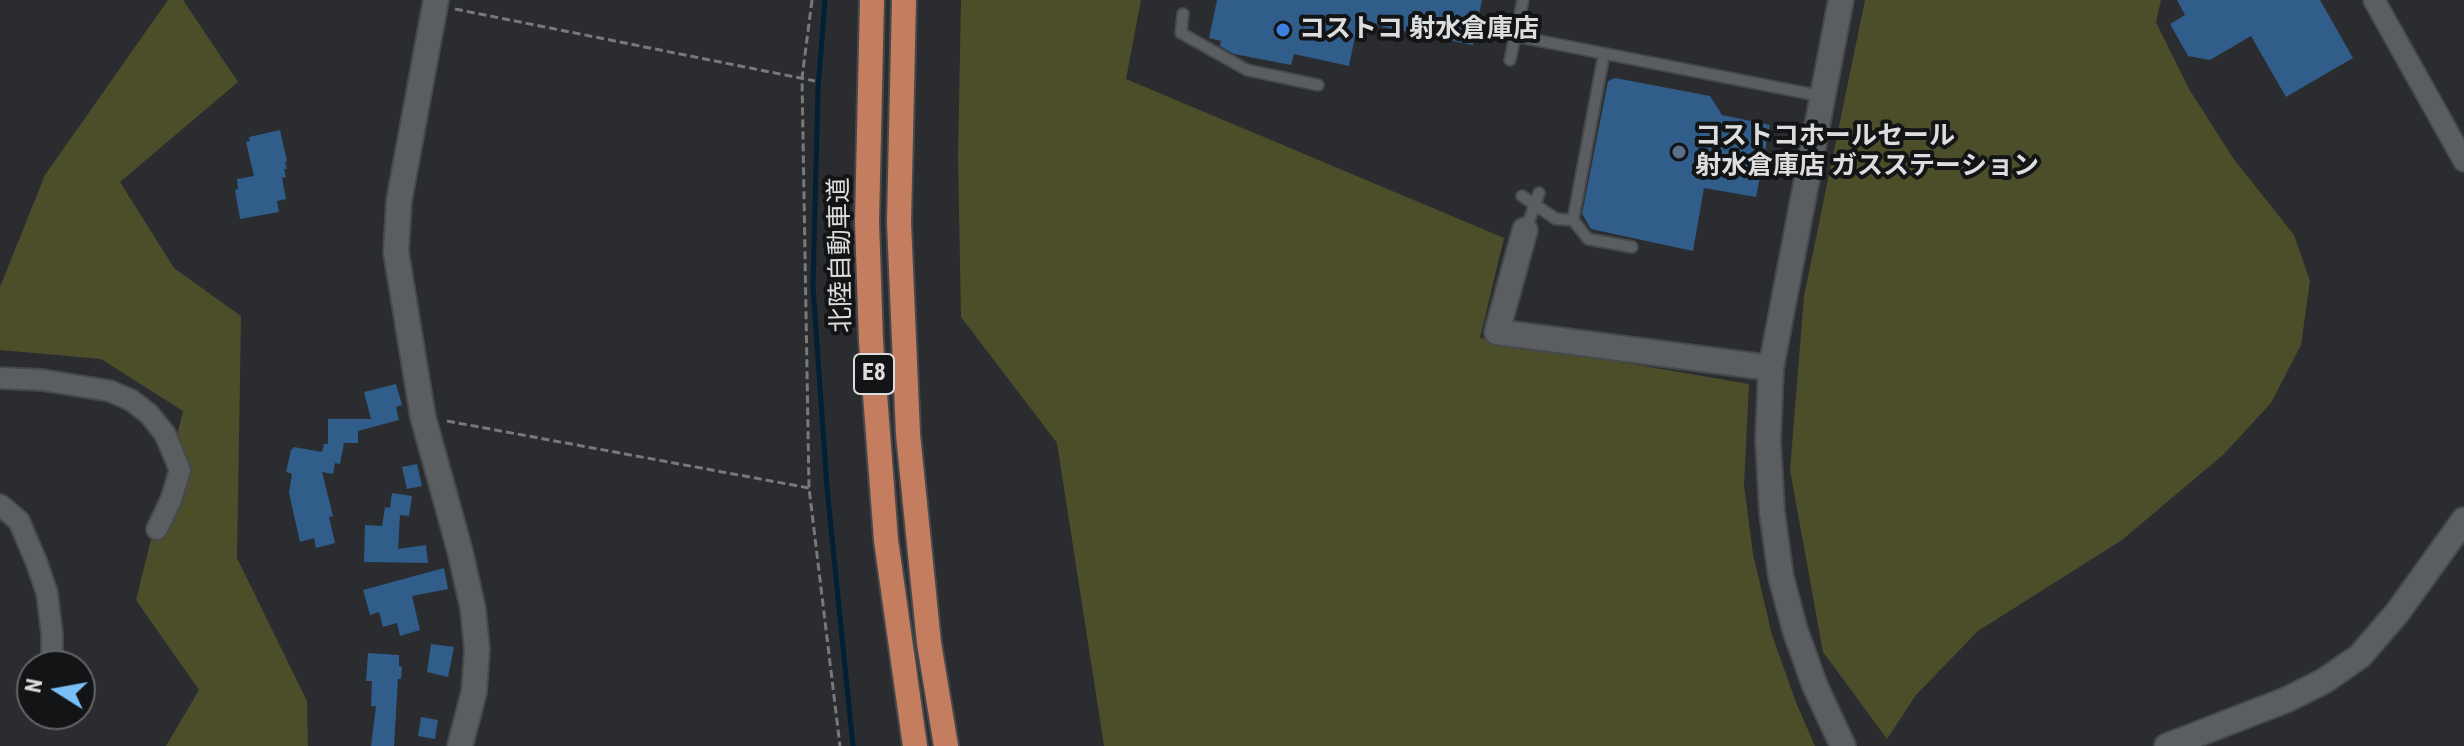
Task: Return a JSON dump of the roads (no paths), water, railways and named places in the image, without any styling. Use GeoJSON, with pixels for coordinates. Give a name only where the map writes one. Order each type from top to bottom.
{"type":"FeatureCollection","features":[{"type":"Feature","properties":{"kind":"highway","name":"北陸自動車道"},"geometry":{"type":"LineString","coordinates":[[872,0],[867,206],[871,341],[886,540],[915,746]]}},
{"type":"Feature","properties":{"kind":"highway","name":"E8"},"geometry":{"type":"LineString","coordinates":[[904,0],[899,222],[905,389],[929,643],[946,746]]}},
{"type":"Feature","properties":{"kind":"street"},"geometry":{"type":"LineString","coordinates":[[1841,0],[1771,368],[1768,440],[1772,512],[1781,577],[1795,630],[1815,686],[1843,746]]}},
{"type":"Feature","properties":{"kind":"street"},"geometry":{"type":"LineString","coordinates":[[2374,0],[2464,161]]}},
{"type":"Feature","properties":{"kind":"street"},"geometry":{"type":"LineString","coordinates":[[436,2],[399,201],[396,252],[423,417],[473,609],[477,650],[474,692],[460,746]]}},
{"type":"Feature","properties":{"kind":"street"},"geometry":{"type":"LineString","coordinates":[[1525,230],[1497,332],[1771,368]]}},
{"type":"Feature","properties":{"kind":"street"},"geometry":{"type":"LineString","coordinates":[[0,378],[42,380],[110,391],[131,400],[149,414],[165,434],[180,470],[171,500],[157,529]]}},
{"type":"Feature","properties":{"kind":"street"},"geometry":{"type":"LineString","coordinates":[[0,505],[19,521],[36,561],[47,593],[52,650]]}},
{"type":"Feature","properties":{"kind":"street"},"geometry":{"type":"LineString","coordinates":[[2167,746],[2286,700],[2324,681],[2360,656],[2397,613],[2464,520]]}},
{"type":"Feature","properties":{"kind":"lane"},"geometry":{"type":"LineString","coordinates":[[1510,60],[1523,0]]}},
{"type":"Feature","properties":{"kind":"lane"},"geometry":{"type":"LineString","coordinates":[[1183,14],[1181,33],[1247,70],[1318,85]]}},
{"type":"Feature","properties":{"kind":"lane"},"geometry":{"type":"LineString","coordinates":[[1515,36],[1821,96]]}},
{"type":"Feature","properties":{"kind":"lane"},"geometry":{"type":"LineString","coordinates":[[1573,220],[1604,54]]}},
{"type":"Feature","properties":{"kind":"lane"},"geometry":{"type":"LineString","coordinates":[[1522,196],[1537,198],[1556,219],[1573,220],[1588,239],[1632,247]]}},
{"type":"Feature","properties":{"kind":"lane"},"geometry":{"type":"LineString","coordinates":[[1525,230],[1537,198]]}},
{"type":"Feature","properties":{"kind":"waterway"},"geometry":{"type":"LineString","coordinates":[[825,0],[818,89],[813,286],[827,488],[853,746]]}},
{"type":"Feature","properties":{"kind":"place","name":"コストコ 射水倉庫店"},"geometry":{"type":"Point","coordinates":[1283,30]}},
{"type":"Feature","properties":{"kind":"place","name":"コストコホールセール 射水倉庫店 ガスステーション"},"geometry":{"type":"Point","coordinates":[1679,152]}}]}
